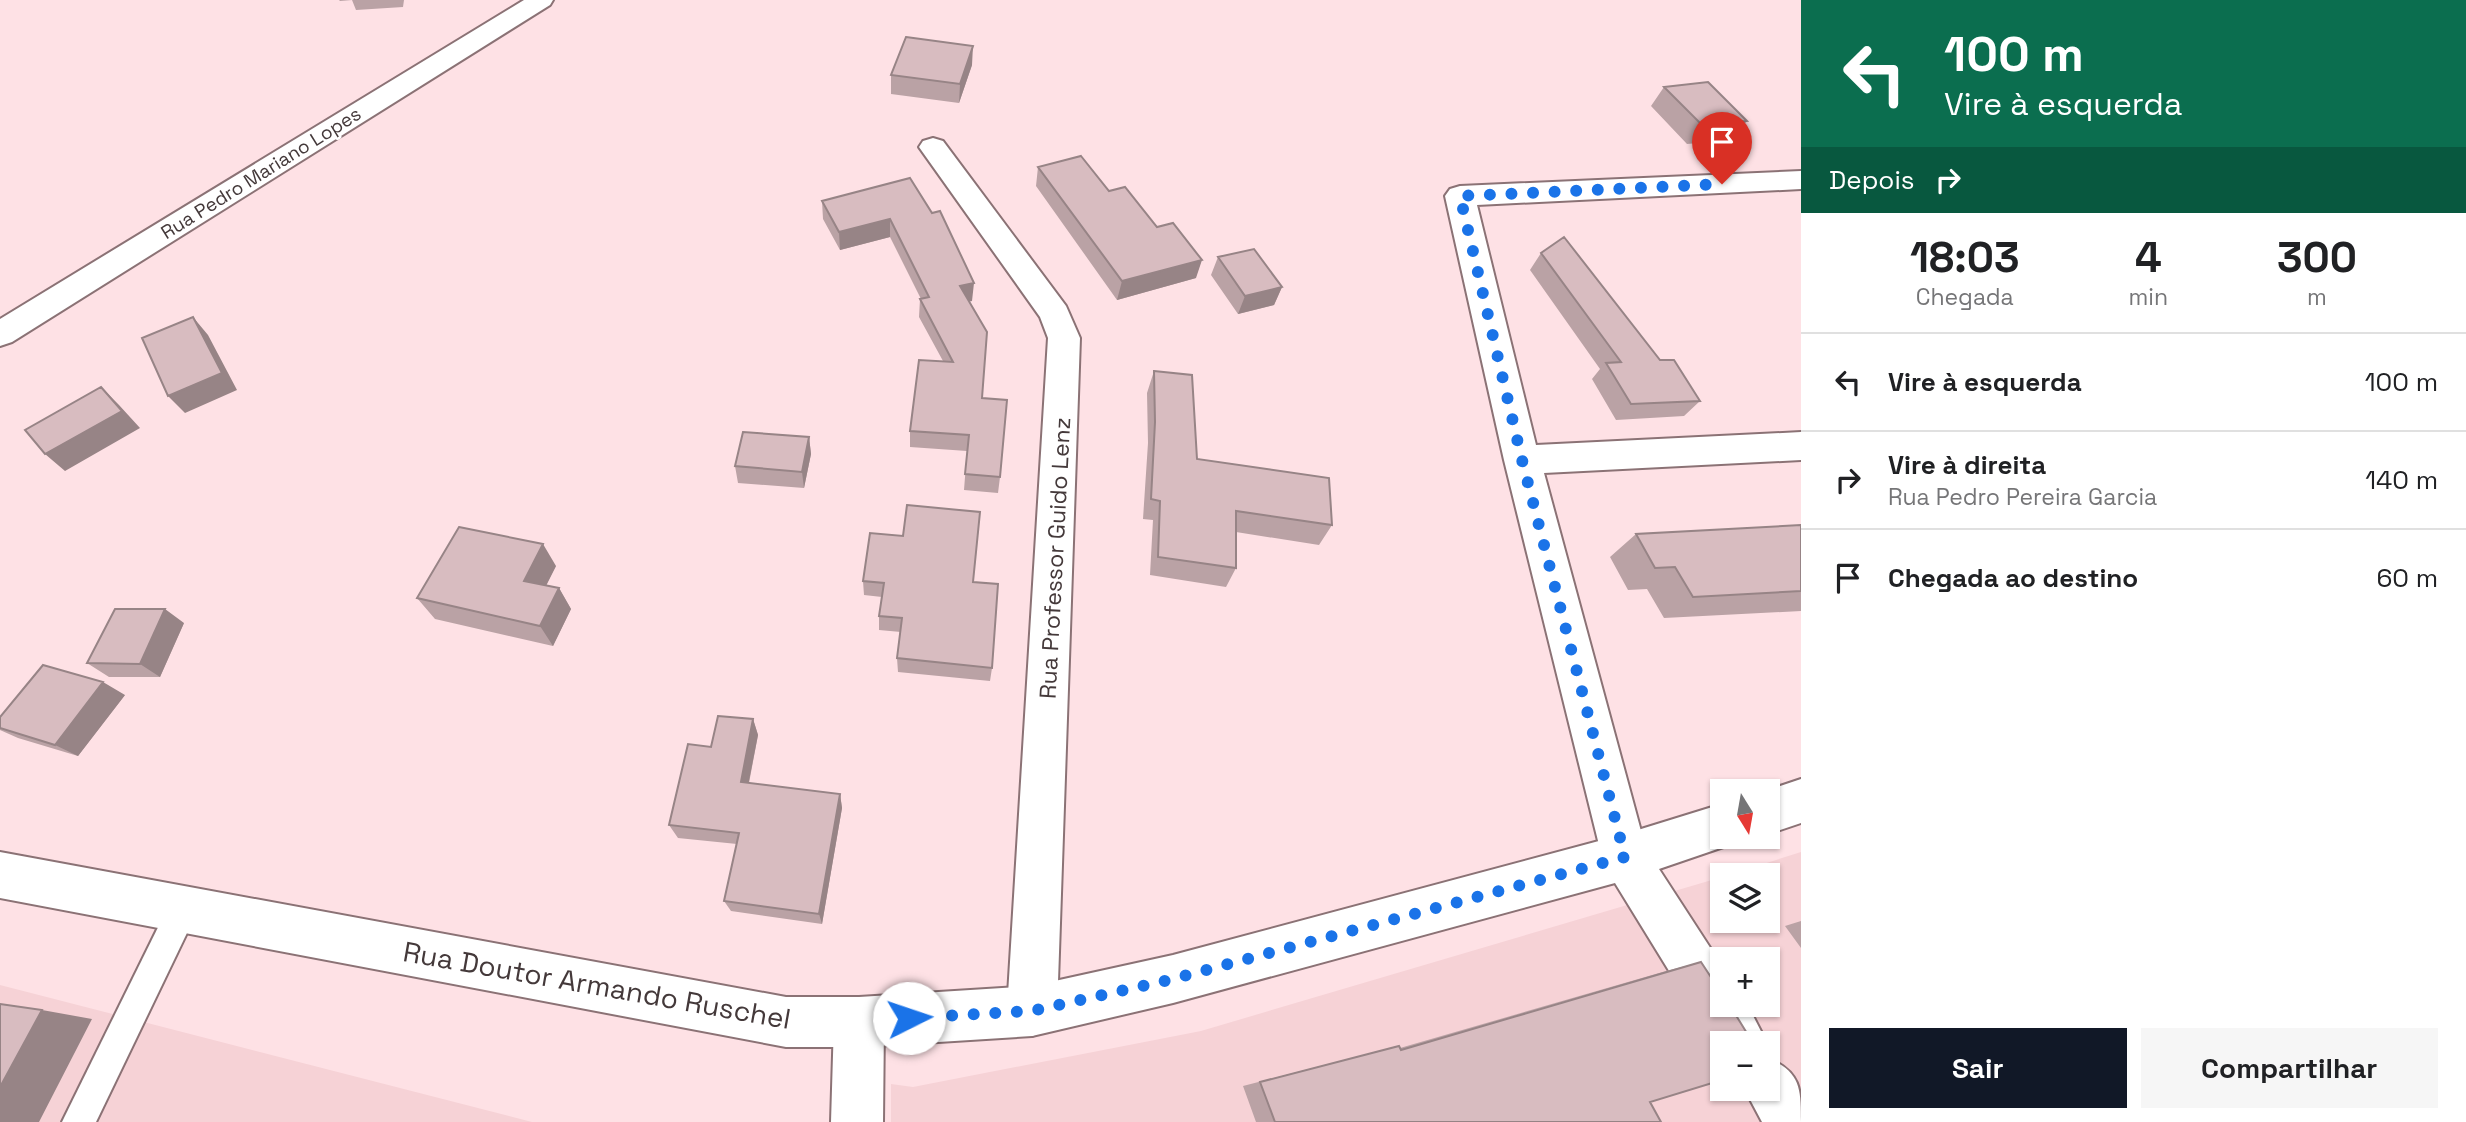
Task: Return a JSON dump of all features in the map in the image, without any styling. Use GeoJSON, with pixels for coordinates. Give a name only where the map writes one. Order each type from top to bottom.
{"type":"FeatureCollection","features":[{"type":"Feature","properties":{"kind":"street","name":"Rua Pedro Mariano Lopes"},"geometry":{"type":"LineString","coordinates":[[0,334],[531,6]]}},
{"type":"Feature","properties":{"kind":"street","name":"Rua Professor Guido Lenz"},"geometry":{"type":"LineString","coordinates":[[933,147],[1055,314],[1064,338],[1032,1011]]}},
{"type":"Feature","properties":{"kind":"street"},"geometry":{"type":"LineString","coordinates":[[1734,1031],[1625,857],[1522,460],[1460,196],[1801,180]]}},
{"type":"Feature","properties":{"kind":"street"},"geometry":{"type":"LineString","coordinates":[[1522,460],[1801,446]]}},
{"type":"Feature","properties":{"kind":"street"},"geometry":{"type":"LineString","coordinates":[[1780,808],[1801,801]]}},
{"type":"Feature","properties":{"kind":"street","name":"Rua Doutor Armando Ruschel"},"geometry":{"type":"LineString","coordinates":[[0,876],[786,1022],[859,1022],[1032,1011],[1173,979],[1625,857],[1710,830]]}},
{"type":"Feature","properties":{"kind":"street"},"geometry":{"type":"LineString","coordinates":[[857,1122],[859,1022]]}},
{"type":"Feature","properties":{"kind":"street"},"geometry":{"type":"LineString","coordinates":[[1779,1101],[1792,1122]]}},
{"type":"Feature","properties":{"kind":"lane"},"geometry":{"type":"LineString","coordinates":[[79,1122],[183,909]]}},
{"type":"Feature","properties":{"kind":"shaded area"},"geometry":{"type":"Polygon","coordinates":[[[1801,852],[1801,1122],[891,1122],[891,1084],[913,1087],[1201,1031],[1710,881],[1710,933],[1780,933],[1780,863],[1767,863],[1801,852]]]}},
{"type":"Feature","properties":{"kind":"shaded area"},"geometry":{"type":"Polygon","coordinates":[[[0,985],[532,1122],[0,1122],[0,985]]]}},
{"type":"Feature","properties":{"kind":"building"},"geometry":{"type":"Polygon","coordinates":[[[906,37],[973,46],[960,84],[891,75],[906,37]]]}},
{"type":"Feature","properties":{"kind":"building"},"geometry":{"type":"Polygon","coordinates":[[[1708,82],[1747,121],[1702,125],[1664,87],[1708,82]]]}},
{"type":"Feature","properties":{"kind":"building"},"geometry":{"type":"Polygon","coordinates":[[[1081,156],[1109,191],[1125,187],[1157,227],[1173,223],[1202,260],[1122,281],[1038,167],[1081,156]]]}},
{"type":"Feature","properties":{"kind":"building"},"geometry":{"type":"Polygon","coordinates":[[[910,178],[932,213],[940,211],[974,283],[960,286],[987,332],[982,398],[1007,400],[1000,477],[965,474],[969,435],[910,431],[919,360],[953,362],[920,299],[929,297],[890,219],[839,232],[822,201],[910,178]]]}},
{"type":"Feature","properties":{"kind":"building"},"geometry":{"type":"Polygon","coordinates":[[[1564,237],[1660,360],[1674,360],[1700,401],[1631,404],[1606,363],[1621,362],[1541,253],[1564,237]]]}},
{"type":"Feature","properties":{"kind":"building"},"geometry":{"type":"Polygon","coordinates":[[[1254,249],[1282,287],[1245,296],[1218,257],[1254,249]]]}},
{"type":"Feature","properties":{"kind":"building"},"geometry":{"type":"Polygon","coordinates":[[[193,317],[222,373],[168,396],[142,338],[193,317]]]}},
{"type":"Feature","properties":{"kind":"building"},"geometry":{"type":"Polygon","coordinates":[[[1154,371],[1192,375],[1197,459],[1329,478],[1332,525],[1236,511],[1236,568],[1158,557],[1160,501],[1151,499],[1155,422],[1154,371]]]}},
{"type":"Feature","properties":{"kind":"building"},"geometry":{"type":"Polygon","coordinates":[[[101,387],[122,411],[45,454],[25,430],[101,387]]]}},
{"type":"Feature","properties":{"kind":"building"},"geometry":{"type":"Polygon","coordinates":[[[743,432],[809,437],[802,472],[735,466],[743,432]]]}},
{"type":"Feature","properties":{"kind":"building"},"geometry":{"type":"Polygon","coordinates":[[[907,505],[980,512],[973,582],[998,584],[992,668],[897,658],[902,618],[879,616],[884,583],[863,581],[870,533],[903,536],[907,505]]]}},
{"type":"Feature","properties":{"kind":"building"},"geometry":{"type":"Polygon","coordinates":[[[1801,525],[1801,591],[1693,597],[1675,567],[1655,568],[1636,534],[1801,525]]]}},
{"type":"Feature","properties":{"kind":"building"},"geometry":{"type":"Polygon","coordinates":[[[459,527],[543,544],[524,581],[559,588],[540,626],[417,598],[459,527]]]}},
{"type":"Feature","properties":{"kind":"building"},"geometry":{"type":"Polygon","coordinates":[[[115,609],[165,609],[140,664],[87,663],[115,609]]]}},
{"type":"Feature","properties":{"kind":"building"},"geometry":{"type":"Polygon","coordinates":[[[43,665],[103,682],[55,745],[0,728],[0,717],[43,665]]]}},
{"type":"Feature","properties":{"kind":"building"},"geometry":{"type":"Polygon","coordinates":[[[718,716],[753,719],[741,782],[840,794],[819,914],[724,901],[739,833],[669,825],[688,744],[711,747],[718,716]]]}},
{"type":"Feature","properties":{"kind":"building"},"geometry":{"type":"Polygon","coordinates":[[[1701,962],[1710,976],[1710,1017],[1737,1017],[1746,1031],[1710,1031],[1710,1084],[1650,1102],[1661,1122],[1275,1122],[1260,1082],[1399,1046],[1401,1050],[1701,962]]]}},
{"type":"Feature","properties":{"kind":"building"},"geometry":{"type":"Polygon","coordinates":[[[0,1004],[42,1010],[0,1087],[0,1004]]]}},
{"type":"Feature","properties":{"kind":"route"},"geometry":{"type":"LineString","coordinates":[[909,1018],[1032,1011],[1173,979],[1625,857],[1522,460],[1460,196],[1722,184]]}}]}
